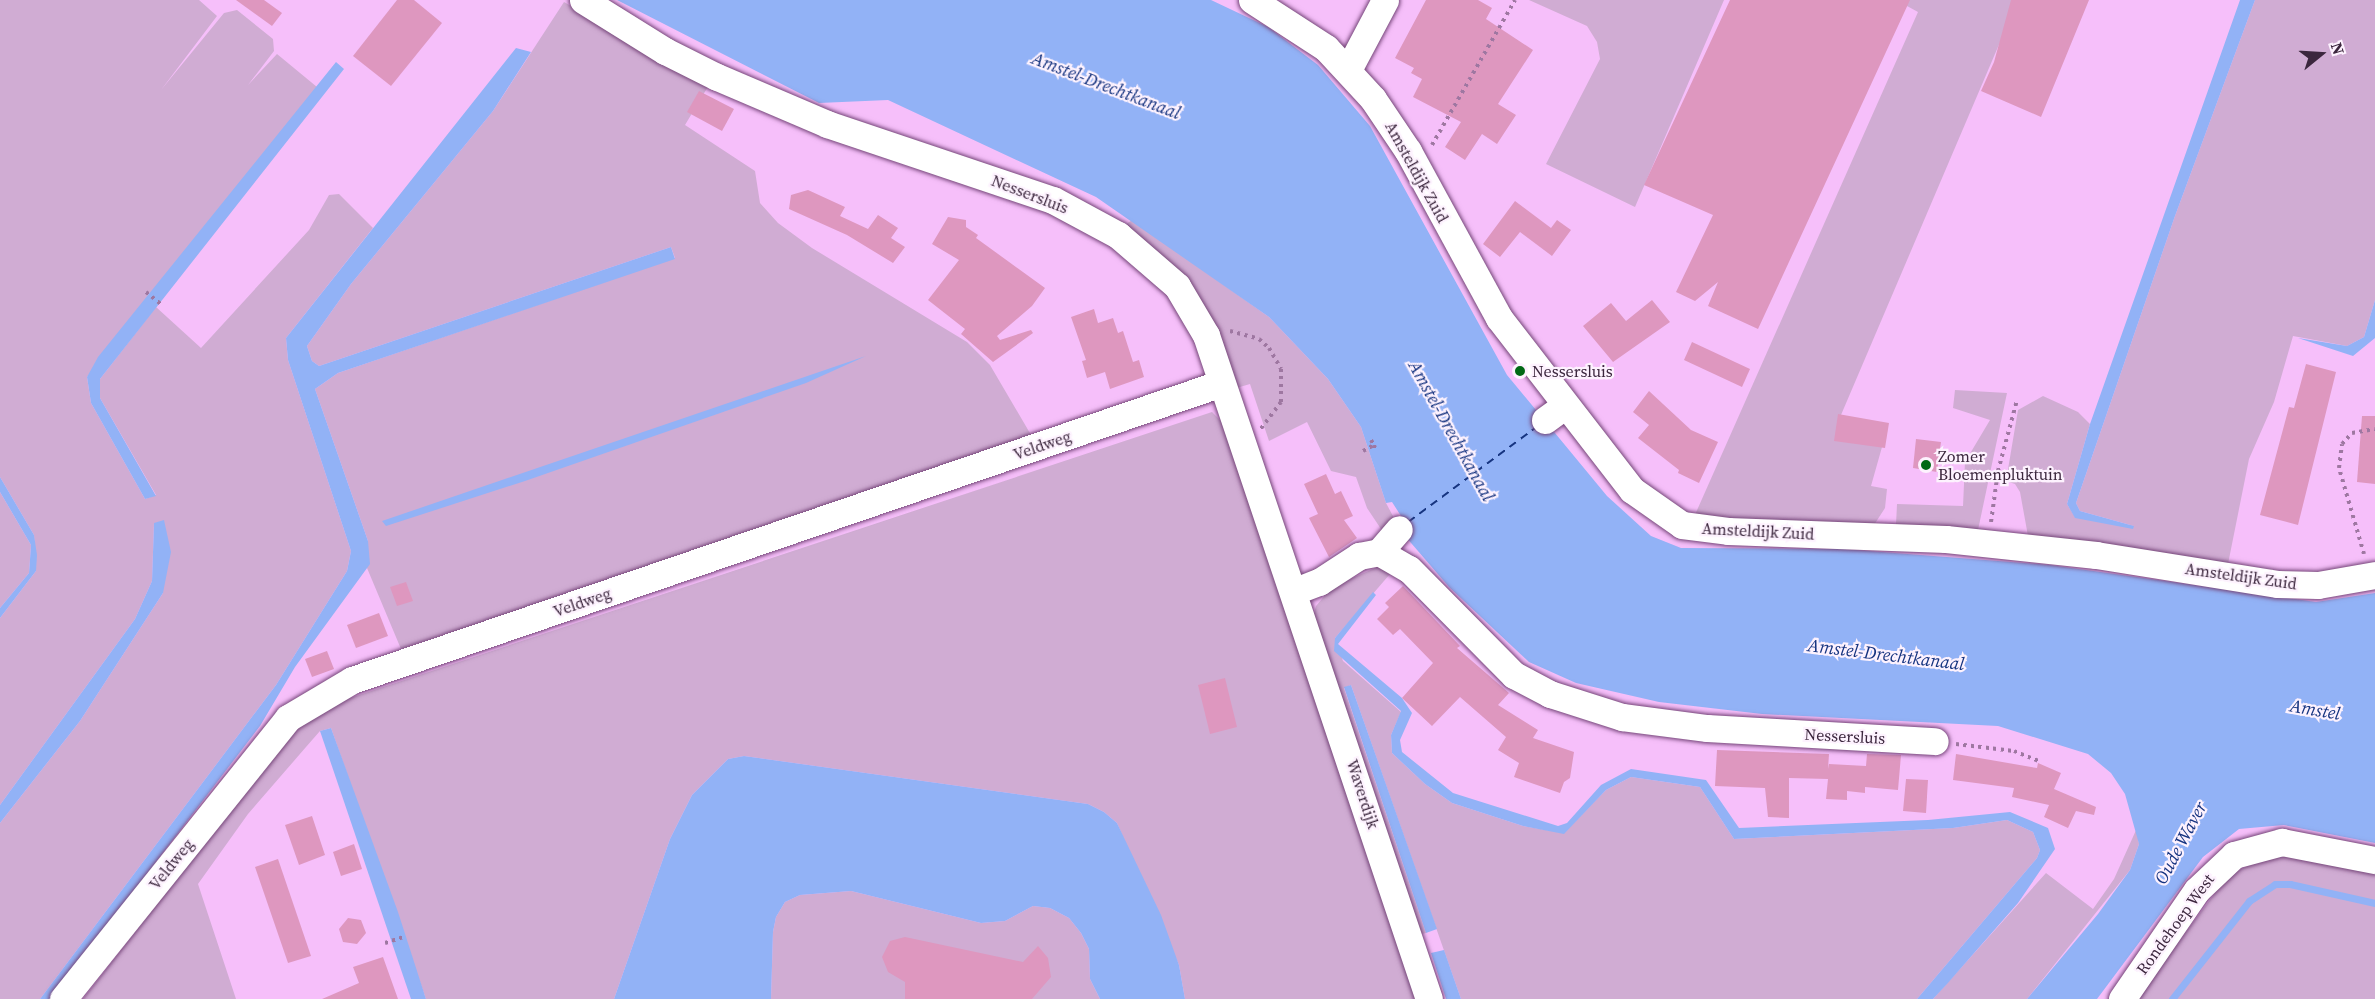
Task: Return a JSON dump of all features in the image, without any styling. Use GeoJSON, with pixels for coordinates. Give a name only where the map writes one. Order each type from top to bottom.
{"type":"FeatureCollection","features":[{"type":"Feature","properties":{"kind":"street","name":"Nessersluis"},"geometry":{"type":"LineString","coordinates":[[583,0],[665,51],[816,119],[1053,200],[1118,235],[1177,285],[1206,335],[1295,591]]}},
{"type":"Feature","properties":{"kind":"street","name":"Amsteldijk Zuid"},"geometry":{"type":"LineString","coordinates":[[1252,0],[1306,32],[1348,70],[1391,123],[1478,285],[1555,413],[1632,490],[1682,525],[1728,531],[1988,543],[2107,557],[2277,584],[2319,585],[2373,575]]}},
{"type":"Feature","properties":{"kind":"street"},"geometry":{"type":"LineString","coordinates":[[1348,70],[1385,0]]}},
{"type":"Feature","properties":{"kind":"street","name":"Veldweg"},"geometry":{"type":"LineString","coordinates":[[63,999],[288,718],[352,680],[1222,383]]}},
{"type":"Feature","properties":{"kind":"street"},"geometry":{"type":"LineString","coordinates":[[1295,591],[1319,582],[1359,556],[1379,552],[1399,529]]}},
{"type":"Feature","properties":{"kind":"street","name":"Nessersluis"},"geometry":{"type":"LineString","coordinates":[[1379,552],[1409,569],[1514,675],[1550,694],[1622,717],[1707,728],[1935,741]]}},
{"type":"Feature","properties":{"kind":"street","name":"Waverdijk"},"geometry":{"type":"LineString","coordinates":[[1295,591],[1429,999]]}},
{"type":"Feature","properties":{"kind":"street","name":"Rondehoep West"},"geometry":{"type":"LineString","coordinates":[[2122,999],[2197,890],[2234,855],[2282,842],[2375,860]]}},
{"type":"Feature","properties":{"kind":"path"},"geometry":{"type":"LineString","coordinates":[[1418,170],[1515,0]]}},
{"type":"Feature","properties":{"kind":"path"},"geometry":{"type":"LineString","coordinates":[[146,292],[162,305]]}},
{"type":"Feature","properties":{"kind":"path"},"geometry":{"type":"LineString","coordinates":[[1206,335],[1226,331],[1248,334],[1269,348],[1277,359],[1283,378],[1281,402],[1264,426]]}},
{"type":"Feature","properties":{"kind":"path"},"geometry":{"type":"LineString","coordinates":[[1988,543],[1998,471],[2017,400]]}},
{"type":"Feature","properties":{"kind":"path"},"geometry":{"type":"LineString","coordinates":[[2373,575],[2339,468],[2342,444],[2352,432],[2375,429]]}},
{"type":"Feature","properties":{"kind":"path"},"geometry":{"type":"LineString","coordinates":[[1371,440],[1376,451]]}},
{"type":"Feature","properties":{"kind":"path"},"geometry":{"type":"LineString","coordinates":[[1363,451],[1374,446]]}},
{"type":"Feature","properties":{"kind":"path"},"geometry":{"type":"LineString","coordinates":[[1935,741],[2014,751],[2041,762]]}},
{"type":"Feature","properties":{"kind":"path"},"geometry":{"type":"LineString","coordinates":[[385,943],[406,936]]}},
{"type":"Feature","properties":{"kind":"shaded area"},"geometry":{"type":"Polygon","coordinates":[[[0,0],[199,0],[217,16],[161,90],[224,13],[237,10],[273,39],[274,51],[248,85],[277,54],[317,87],[87,377],[91,403],[145,499],[156,495],[100,398],[100,379],[156,307],[201,348],[309,230],[329,195],[339,194],[373,228],[286,338],[288,360],[351,551],[347,571],[276,685],[40,999],[0,999],[0,823],[80,721],[163,593],[154,523],[152,581],[135,619],[0,805],[0,618],[36,571],[34,535],[0,477],[0,0]]]}},
{"type":"Feature","properties":{"kind":"shaded area"},"geometry":{"type":"Polygon","coordinates":[[[1529,0],[1724,0],[1635,207],[1546,164],[1600,59],[1597,42],[1587,26],[1529,0]]]}},
{"type":"Feature","properties":{"kind":"shaded area"},"geometry":{"type":"Polygon","coordinates":[[[1896,0],[2018,0],[1838,422],[1882,447],[1871,486],[1887,489],[1885,508],[1874,525],[1694,517],[1918,12],[1896,0]]]}},
{"type":"Feature","properties":{"kind":"shaded area"},"geometry":{"type":"Polygon","coordinates":[[[2255,0],[2375,0],[2375,300],[2364,337],[2347,346],[2293,336],[2274,402],[2249,459],[2228,564],[2028,536],[2020,492],[2015,484],[2006,481],[2018,410],[2043,396],[2078,412],[2090,424],[2067,504],[2075,517],[2134,526],[2080,511],[2076,503],[2175,216],[2255,0]]]}},
{"type":"Feature","properties":{"kind":"shaded area"},"geometry":{"type":"Polygon","coordinates":[[[564,2],[709,85],[685,125],[755,171],[760,203],[778,223],[812,248],[967,342],[990,365],[1034,440],[401,649],[367,568],[368,541],[315,389],[338,373],[675,258],[671,247],[319,366],[312,361],[307,346],[351,284],[493,111],[564,2]]]}},
{"type":"Feature","properties":{"kind":"shaded area"},"geometry":{"type":"Polygon","coordinates":[[[1132,220],[1269,317],[1328,379],[1361,427],[1386,503],[1394,518],[1383,532],[1367,508],[1356,477],[1331,471],[1307,422],[1269,441],[1250,384],[1233,389],[1208,321],[1118,230],[1132,220]]]}},
{"type":"Feature","properties":{"kind":"shaded area"},"geometry":{"type":"Polygon","coordinates":[[[1955,390],[2007,393],[1978,530],[1896,525],[1897,504],[1963,506],[1965,462],[1990,420],[1953,408],[1955,390]]]}},
{"type":"Feature","properties":{"kind":"shaded area"},"geometry":{"type":"Polygon","coordinates":[[[1212,412],[1224,424],[1421,999],[1185,999],[1179,965],[1117,823],[1104,812],[1088,804],[744,756],[728,759],[692,795],[670,839],[614,999],[426,999],[331,728],[320,731],[248,814],[198,884],[236,999],[83,999],[276,751],[320,708],[1212,412]]]}},
{"type":"Feature","properties":{"kind":"shaded area"},"geometry":{"type":"Polygon","coordinates":[[[0,492],[31,545],[29,573],[0,608],[0,492]]]}},
{"type":"Feature","properties":{"kind":"shaded area"},"geometry":{"type":"Polygon","coordinates":[[[1382,565],[1396,567],[1335,638],[1343,661],[1401,712],[1391,735],[1392,753],[1425,784],[1452,803],[1523,826],[1564,833],[1606,790],[1631,777],[1700,787],[1734,839],[1953,828],[2007,820],[2033,832],[2040,850],[2037,858],[1917,999],[1461,999],[1351,685],[1344,688],[1426,933],[1418,935],[1313,617],[1316,606],[1332,587],[1382,565]]]}},
{"type":"Feature","properties":{"kind":"shaded area"},"geometry":{"type":"Polygon","coordinates":[[[2137,828],[2139,844],[2130,870],[2027,999],[1933,999],[2046,873],[2093,909],[2114,879],[2137,828]]]}},
{"type":"Feature","properties":{"kind":"shaded area"},"geometry":{"type":"Polygon","coordinates":[[[2300,851],[2375,866],[2375,999],[2136,999],[2227,877],[2251,864],[2300,851]]]}},
{"type":"Feature","properties":{"kind":"shaded area"},"geometry":{"type":"Polygon","coordinates":[[[851,891],[981,923],[1005,921],[1033,906],[1050,908],[1069,918],[1081,933],[1089,949],[1090,979],[1100,999],[771,999],[773,932],[776,917],[785,902],[800,895],[851,891]]]}},
{"type":"Feature","properties":{"kind":"water"},"geometry":{"type":"Polygon","coordinates":[[[617,0],[1211,0],[1268,27],[1318,65],[1370,126],[1507,375],[1607,496],[1651,536],[1681,548],[1843,549],[2050,565],[2316,602],[2375,593],[2375,843],[2284,825],[2239,829],[2203,857],[2097,999],[2027,999],[2098,914],[2130,870],[2139,844],[2125,794],[2111,773],[2088,754],[1998,726],[1762,714],[1659,702],[1576,683],[1529,662],[1449,587],[1399,529],[1401,516],[1392,502],[1386,503],[1361,427],[1328,379],[1269,317],[1096,197],[888,100],[819,103],[617,0]]]}},
{"type":"Feature","properties":{"kind":"water"},"geometry":{"type":"Polygon","coordinates":[[[2240,0],[2255,0],[2175,216],[2076,503],[2080,511],[2134,526],[2133,529],[2075,518],[2067,504],[2090,424],[2240,0]]]}},
{"type":"Feature","properties":{"kind":"water"},"geometry":{"type":"Polygon","coordinates":[[[516,48],[531,52],[493,111],[351,284],[307,346],[312,361],[319,366],[671,247],[675,259],[338,373],[315,389],[368,541],[370,564],[295,667],[260,726],[51,999],[40,999],[276,685],[347,571],[351,551],[288,360],[286,338],[516,48]]]}},
{"type":"Feature","properties":{"kind":"water"},"geometry":{"type":"Polygon","coordinates":[[[336,62],[344,69],[100,379],[100,398],[156,496],[145,499],[91,403],[87,377],[98,357],[336,62]]]}},
{"type":"Feature","properties":{"kind":"water"},"geometry":{"type":"Polygon","coordinates":[[[2375,300],[2375,338],[2353,356],[2298,338],[2347,346],[2364,337],[2375,300]]]}},
{"type":"Feature","properties":{"kind":"water"},"geometry":{"type":"Polygon","coordinates":[[[866,356],[806,383],[525,481],[386,526],[382,521],[866,356]]]}},
{"type":"Feature","properties":{"kind":"water"},"geometry":{"type":"Polygon","coordinates":[[[0,477],[34,535],[37,555],[36,571],[0,618],[0,608],[29,573],[31,545],[0,492],[0,477]]]}},
{"type":"Feature","properties":{"kind":"water"},"geometry":{"type":"Polygon","coordinates":[[[164,520],[171,552],[163,593],[80,721],[0,823],[0,805],[135,619],[152,581],[154,523],[164,520]]]}},
{"type":"Feature","properties":{"kind":"water"},"geometry":{"type":"Polygon","coordinates":[[[1373,592],[1376,595],[1338,644],[1402,698],[1412,713],[1400,740],[1402,752],[1453,793],[1558,826],[1567,823],[1601,785],[1631,769],[1706,780],[1739,828],[1928,820],[2010,812],[2048,828],[2055,849],[2018,903],[1947,984],[1933,999],[1917,999],[2037,858],[2040,850],[2033,832],[2007,820],[1953,828],[1734,839],[1700,787],[1631,777],[1606,790],[1564,834],[1523,826],[1452,803],[1425,784],[1392,753],[1391,735],[1401,711],[1334,651],[1335,638],[1373,592]]]}},
{"type":"Feature","properties":{"kind":"water"},"geometry":{"type":"Polygon","coordinates":[[[1351,685],[1437,929],[1426,933],[1344,687],[1351,685]]]}},
{"type":"Feature","properties":{"kind":"water"},"geometry":{"type":"Polygon","coordinates":[[[331,728],[398,912],[426,999],[411,999],[320,731],[331,728]]]}},
{"type":"Feature","properties":{"kind":"water"},"geometry":{"type":"Polygon","coordinates":[[[744,756],[1088,804],[1104,812],[1117,823],[1161,915],[1179,965],[1185,999],[1100,999],[1090,979],[1089,949],[1081,933],[1069,918],[1050,908],[1033,906],[1005,921],[981,923],[851,891],[800,895],[785,902],[776,917],[773,932],[771,999],[614,999],[670,839],[692,795],[728,759],[744,756]]]}},
{"type":"Feature","properties":{"kind":"water"},"geometry":{"type":"Polygon","coordinates":[[[1444,950],[1461,999],[1446,999],[1431,953],[1444,950]]]}},
{"type":"Feature","properties":{"kind":"building"},"geometry":{"type":"Polygon","coordinates":[[[236,0],[264,0],[282,13],[272,26],[236,0]]]}},
{"type":"Feature","properties":{"kind":"building"},"geometry":{"type":"Polygon","coordinates":[[[397,0],[414,0],[442,23],[391,86],[353,56],[397,0]]]}},
{"type":"Feature","properties":{"kind":"building"},"geometry":{"type":"Polygon","coordinates":[[[1426,0],[1478,0],[1492,8],[1486,19],[1533,50],[1498,104],[1516,115],[1497,144],[1482,134],[1465,160],[1445,147],[1461,122],[1413,97],[1422,79],[1411,73],[1414,68],[1395,58],[1426,0]]]}},
{"type":"Feature","properties":{"kind":"building"},"geometry":{"type":"Polygon","coordinates":[[[1730,0],[1910,0],[1758,329],[1708,306],[1718,282],[1695,301],[1676,292],[1713,215],[1644,185],[1730,0]]]}},
{"type":"Feature","properties":{"kind":"building"},"geometry":{"type":"Polygon","coordinates":[[[2011,0],[2089,0],[2041,117],[1981,91],[1994,62],[2011,0]]]}},
{"type":"Feature","properties":{"kind":"building"},"geometry":{"type":"Polygon","coordinates":[[[699,91],[734,109],[722,131],[687,112],[699,91]]]}},
{"type":"Feature","properties":{"kind":"building"},"geometry":{"type":"Polygon","coordinates":[[[808,190],[845,207],[840,216],[868,229],[878,215],[898,228],[891,238],[905,247],[893,263],[847,235],[789,209],[791,195],[808,190]]]}},
{"type":"Feature","properties":{"kind":"building"},"geometry":{"type":"Polygon","coordinates":[[[1515,201],[1551,228],[1557,220],[1571,230],[1552,256],[1520,232],[1500,257],[1483,244],[1515,201]]]}},
{"type":"Feature","properties":{"kind":"building"},"geometry":{"type":"Polygon","coordinates":[[[948,217],[966,220],[966,227],[978,235],[976,238],[1045,288],[1032,306],[997,336],[1000,340],[1031,330],[1033,333],[993,362],[961,334],[965,329],[928,300],[959,260],[932,244],[948,217]]]}},
{"type":"Feature","properties":{"kind":"building"},"geometry":{"type":"Polygon","coordinates":[[[1652,300],[1670,322],[1613,362],[1583,326],[1611,303],[1626,321],[1652,300]]]}},
{"type":"Feature","properties":{"kind":"building"},"geometry":{"type":"Polygon","coordinates":[[[1094,309],[1098,323],[1113,318],[1118,333],[1123,331],[1133,362],[1139,360],[1144,377],[1110,389],[1105,372],[1087,378],[1082,361],[1086,360],[1071,317],[1094,309]]]}},
{"type":"Feature","properties":{"kind":"building"},"geometry":{"type":"Polygon","coordinates":[[[1692,342],[1750,369],[1742,387],[1684,360],[1692,342]]]}},
{"type":"Feature","properties":{"kind":"building"},"geometry":{"type":"Polygon","coordinates":[[[2306,364],[2336,372],[2298,525],[2260,515],[2289,407],[2294,408],[2306,364]]]}},
{"type":"Feature","properties":{"kind":"building"},"geometry":{"type":"Polygon","coordinates":[[[1649,391],[1691,430],[1718,442],[1699,483],[1678,473],[1679,470],[1638,438],[1649,425],[1633,412],[1649,391]]]}},
{"type":"Feature","properties":{"kind":"building"},"geometry":{"type":"Polygon","coordinates":[[[1838,414],[1889,423],[1885,448],[1834,441],[1838,414]]]}},
{"type":"Feature","properties":{"kind":"building"},"geometry":{"type":"Polygon","coordinates":[[[2362,416],[2375,416],[2375,484],[2357,482],[2362,416]]]}},
{"type":"Feature","properties":{"kind":"building"},"geometry":{"type":"Polygon","coordinates":[[[1916,439],[1941,442],[1937,472],[1913,468],[1916,439]]]}},
{"type":"Feature","properties":{"kind":"building"},"geometry":{"type":"Polygon","coordinates":[[[1326,474],[1335,494],[1341,491],[1353,516],[1344,520],[1357,538],[1329,557],[1309,518],[1318,514],[1304,484],[1326,474]]]}},
{"type":"Feature","properties":{"kind":"building"},"geometry":{"type":"Polygon","coordinates":[[[406,582],[413,601],[397,606],[390,587],[406,582]]]}},
{"type":"Feature","properties":{"kind":"building"},"geometry":{"type":"Polygon","coordinates":[[[1403,586],[1460,646],[1457,648],[1509,693],[1498,705],[1538,730],[1533,738],[1574,752],[1570,778],[1564,782],[1560,793],[1514,777],[1519,763],[1498,750],[1506,737],[1460,697],[1432,726],[1402,698],[1433,663],[1400,629],[1393,635],[1377,619],[1389,607],[1385,603],[1403,586]]]}},
{"type":"Feature","properties":{"kind":"building"},"geometry":{"type":"Polygon","coordinates":[[[379,613],[388,636],[356,648],[347,625],[379,613]]]}},
{"type":"Feature","properties":{"kind":"building"},"geometry":{"type":"Polygon","coordinates":[[[327,651],[334,669],[312,677],[305,659],[327,651]]]}},
{"type":"Feature","properties":{"kind":"building"},"geometry":{"type":"Polygon","coordinates":[[[1225,678],[1237,727],[1210,734],[1198,685],[1225,678]]]}},
{"type":"Feature","properties":{"kind":"building"},"geometry":{"type":"Polygon","coordinates":[[[1717,750],[1829,754],[1828,769],[1829,764],[1866,766],[1867,754],[1901,755],[1898,790],[1865,787],[1865,793],[1847,791],[1847,800],[1826,799],[1828,779],[1789,778],[1789,818],[1768,817],[1765,788],[1715,786],[1717,750]]]}},
{"type":"Feature","properties":{"kind":"building"},"geometry":{"type":"Polygon","coordinates":[[[1956,754],[2037,768],[2038,763],[2061,773],[2054,789],[2096,807],[2094,815],[2076,811],[2068,828],[2044,817],[2049,805],[2012,797],[2014,788],[1953,780],[1956,754]]]}},
{"type":"Feature","properties":{"kind":"building"},"geometry":{"type":"Polygon","coordinates":[[[1906,779],[1928,780],[1926,813],[1903,811],[1906,779]]]}},
{"type":"Feature","properties":{"kind":"building"},"geometry":{"type":"Polygon","coordinates":[[[312,816],[325,855],[299,865],[285,825],[312,816]]]}},
{"type":"Feature","properties":{"kind":"building"},"geometry":{"type":"Polygon","coordinates":[[[354,844],[362,869],[341,876],[333,852],[354,844]]]}},
{"type":"Feature","properties":{"kind":"building"},"geometry":{"type":"Polygon","coordinates":[[[278,859],[311,956],[288,963],[255,867],[278,859]]]}},
{"type":"Feature","properties":{"kind":"building"},"geometry":{"type":"Polygon","coordinates":[[[348,918],[361,920],[366,933],[357,944],[343,942],[339,929],[348,918]]]}},
{"type":"Feature","properties":{"kind":"building"},"geometry":{"type":"Polygon","coordinates":[[[905,937],[1023,962],[1038,946],[1048,958],[1051,977],[1032,999],[905,999],[905,982],[888,972],[882,957],[890,941],[905,937]]]}},
{"type":"Feature","properties":{"kind":"building"},"geometry":{"type":"Polygon","coordinates":[[[383,957],[398,999],[322,999],[359,983],[353,967],[383,957]]]}},
{"type":"Feature","properties":{"kind":"waterway"},"geometry":{"type":"LineString","coordinates":[[2172,999],[2249,901],[2275,884],[2290,884],[2375,903]]}},
{"type":"Feature","properties":{"kind":"ferry route"},"geometry":{"type":"LineString","coordinates":[[1408,522],[1535,428]]}},
{"type":"Feature","properties":{"kind":"place","name":"Nessersluis"},"geometry":{"type":"Point","coordinates":[1520,371]}},
{"type":"Feature","properties":{"kind":"place","name":"Zomer Bloemenpluktuin"},"geometry":{"type":"Point","coordinates":[1926,465]}},
{"type":"Feature","properties":{"kind":"water label","name":"Amstel-Drechtkanaal"},"geometry":{"type":"Point","coordinates":[1106,86]}},
{"type":"Feature","properties":{"kind":"water label","name":"Amstel-Drechtkanaal"},"geometry":{"type":"Point","coordinates":[1451,431]}},
{"type":"Feature","properties":{"kind":"water label","name":"Amstel-Drechtkanaal"},"geometry":{"type":"Point","coordinates":[1886,655]}},
{"type":"Feature","properties":{"kind":"water label","name":"Amstel"},"geometry":{"type":"Point","coordinates":[2315,710]}},
{"type":"Feature","properties":{"kind":"water label","name":"Oude Waver"},"geometry":{"type":"Point","coordinates":[2181,843]}}]}
